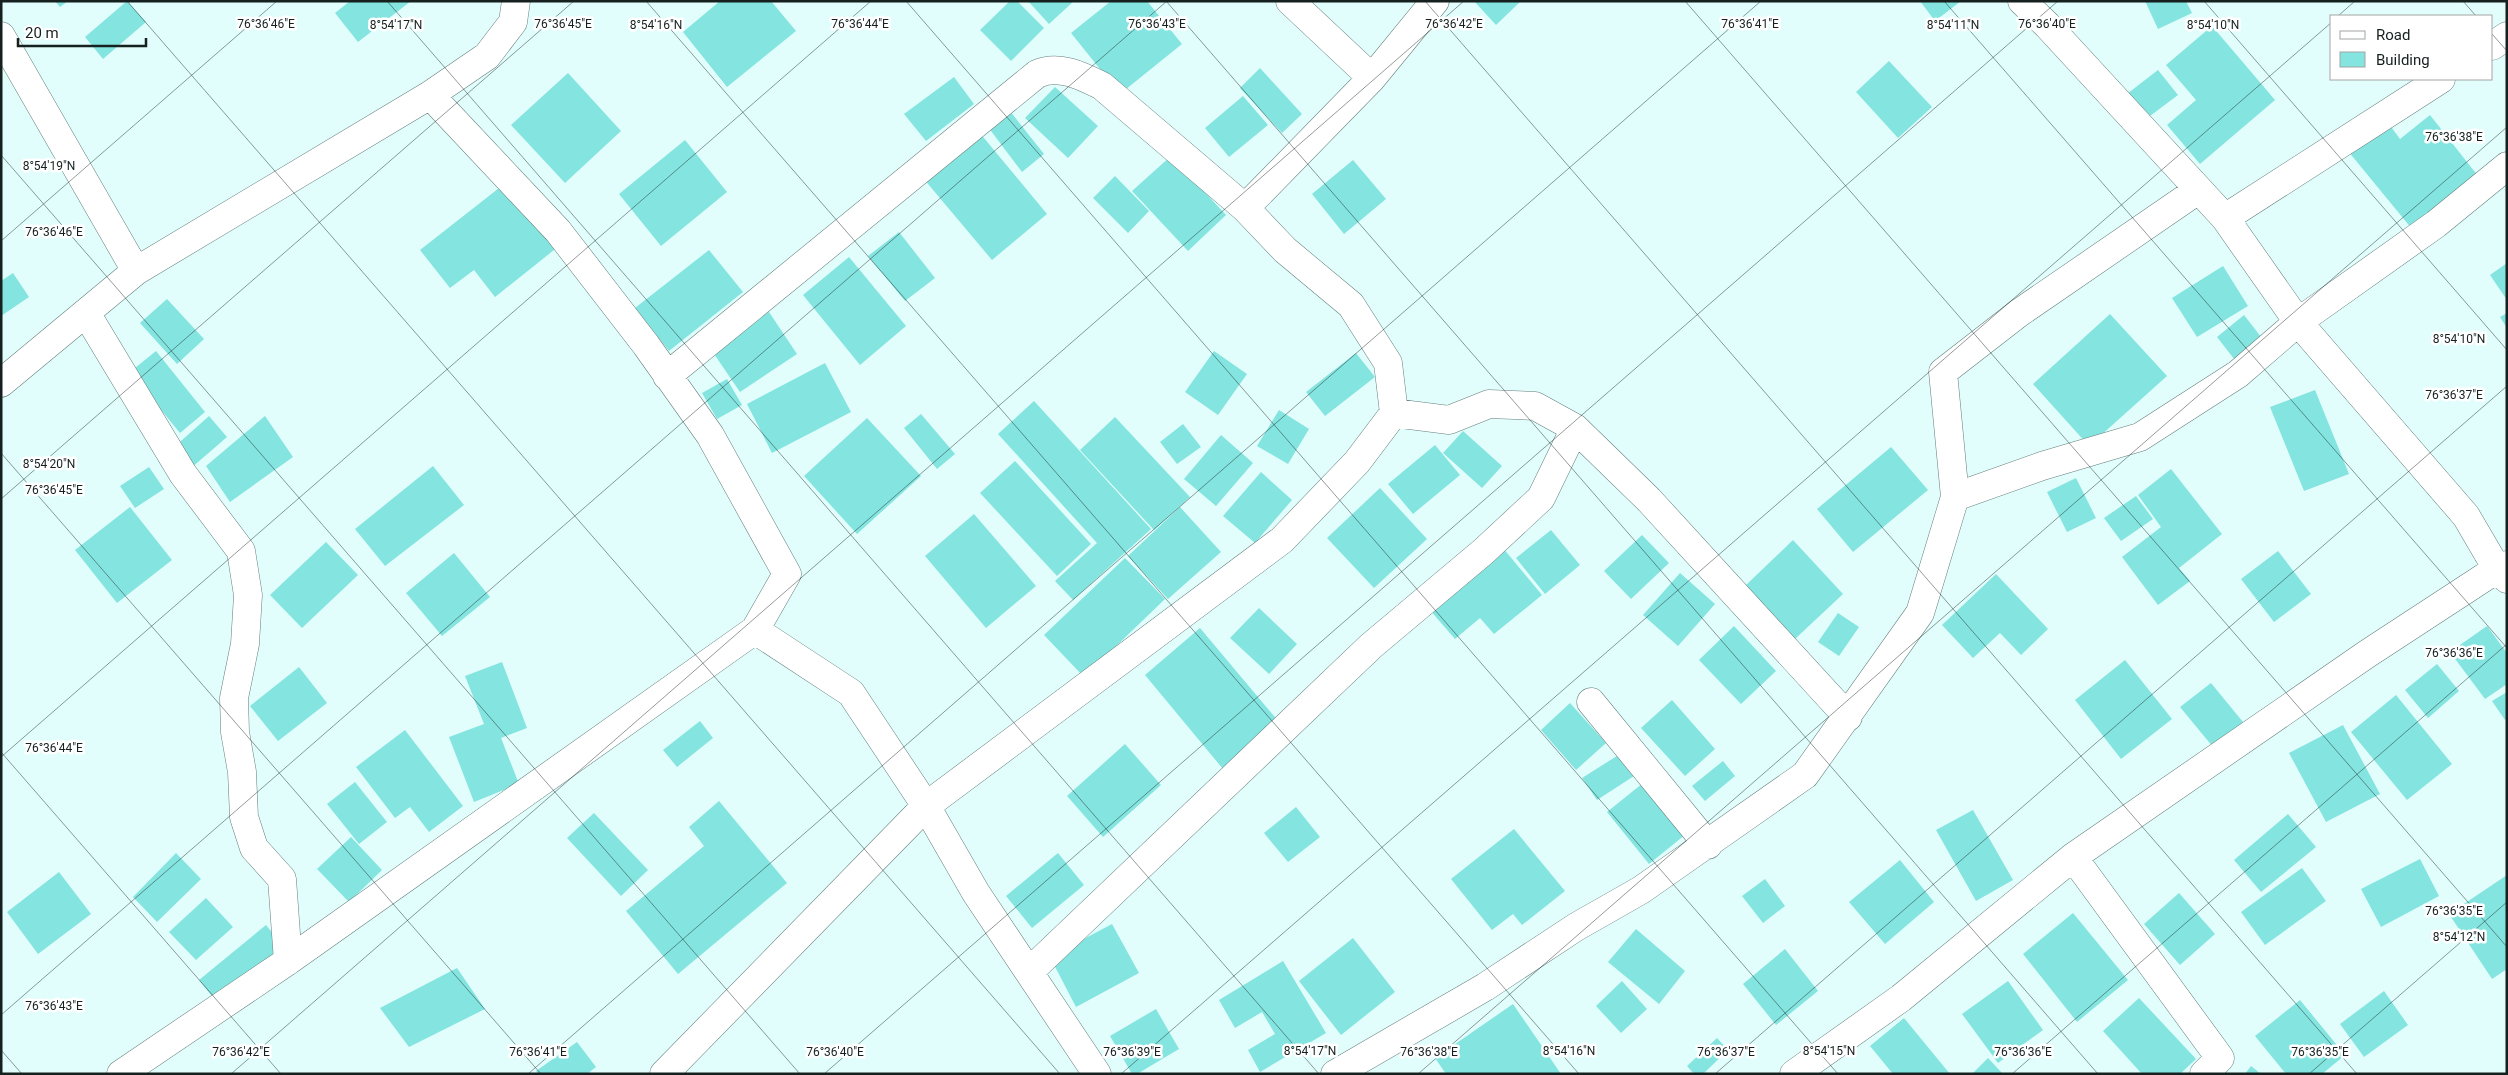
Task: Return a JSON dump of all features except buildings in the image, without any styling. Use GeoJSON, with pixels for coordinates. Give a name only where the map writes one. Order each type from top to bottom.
{"type":"FeatureCollection","features":[{"type":"Feature","properties":{"kind":"street"},"geometry":{"type":"LineString","coordinates":[[1,383],[136,271],[430,95],[487,56],[513,22],[516,1]]}},
{"type":"Feature","properties":{"kind":"street"},"geometry":{"type":"LineString","coordinates":[[1290,1],[1372,78]]}},
{"type":"Feature","properties":{"kind":"street"},"geometry":{"type":"LineString","coordinates":[[1245,208],[1372,78],[1435,1]]}},
{"type":"Feature","properties":{"kind":"street"},"geometry":{"type":"LineString","coordinates":[[1794,1074],[1901,998],[2073,857],[2367,654],[2503,571],[2466,516],[2298,322],[2225,218],[2047,25],[2022,1]]}},
{"type":"Feature","properties":{"kind":"street"},"geometry":{"type":"LineString","coordinates":[[1,36],[136,271]]}},
{"type":"Feature","properties":{"kind":"street"},"geometry":{"type":"LineString","coordinates":[[2493,45],[2507,36]]}},
{"type":"Feature","properties":{"kind":"street"},"geometry":{"type":"LineString","coordinates":[[664,1074],[926,806],[1282,540],[1357,462],[1394,414],[1388,363],[1351,305],[1285,250],[1245,208],[1102,86],[1078,73],[1046,70],[1037,74],[667,376]]}},
{"type":"Feature","properties":{"kind":"street"},"geometry":{"type":"LineString","coordinates":[[2225,218],[2438,80]]}},
{"type":"Feature","properties":{"kind":"street"},"geometry":{"type":"LineString","coordinates":[[121,1074],[288,961],[755,630],[787,574],[710,435],[667,376],[558,231],[430,95]]}},
{"type":"Feature","properties":{"kind":"street"},"geometry":{"type":"LineString","coordinates":[[1955,497],[2042,466],[2140,437],[2238,374],[2298,322],[2436,224],[2507,166]]}},
{"type":"Feature","properties":{"kind":"street"},"geometry":{"type":"LineString","coordinates":[[1338,1073],[1485,987],[1576,927],[1641,890],[1708,845],[1805,775],[1920,613],[1955,497],[1943,372],[2019,313],[2198,190]]}},
{"type":"Feature","properties":{"kind":"street"},"geometry":{"type":"LineString","coordinates":[[86,313],[182,474],[241,551],[248,595],[246,634],[234,698],[235,732],[242,772],[244,817],[254,848],[282,880],[288,961]]}},
{"type":"Feature","properties":{"kind":"street"},"geometry":{"type":"LineString","coordinates":[[1394,414],[1449,420],[1489,404],[1535,406],[1575,428],[1649,500],[1848,717]]}},
{"type":"Feature","properties":{"kind":"street"},"geometry":{"type":"LineString","coordinates":[[1030,970],[1372,646],[1484,550],[1541,498],[1575,428]]}},
{"type":"Feature","properties":{"kind":"street"},"geometry":{"type":"LineString","coordinates":[[755,630],[851,693],[926,806],[976,893],[1030,970],[1097,1074]]}},
{"type":"Feature","properties":{"kind":"street"},"geometry":{"type":"LineString","coordinates":[[1591,702],[1708,845]]}},
{"type":"Feature","properties":{"kind":"street"},"geometry":{"type":"LineString","coordinates":[[2073,857],[2220,1058],[2204,1074]]}}]}
